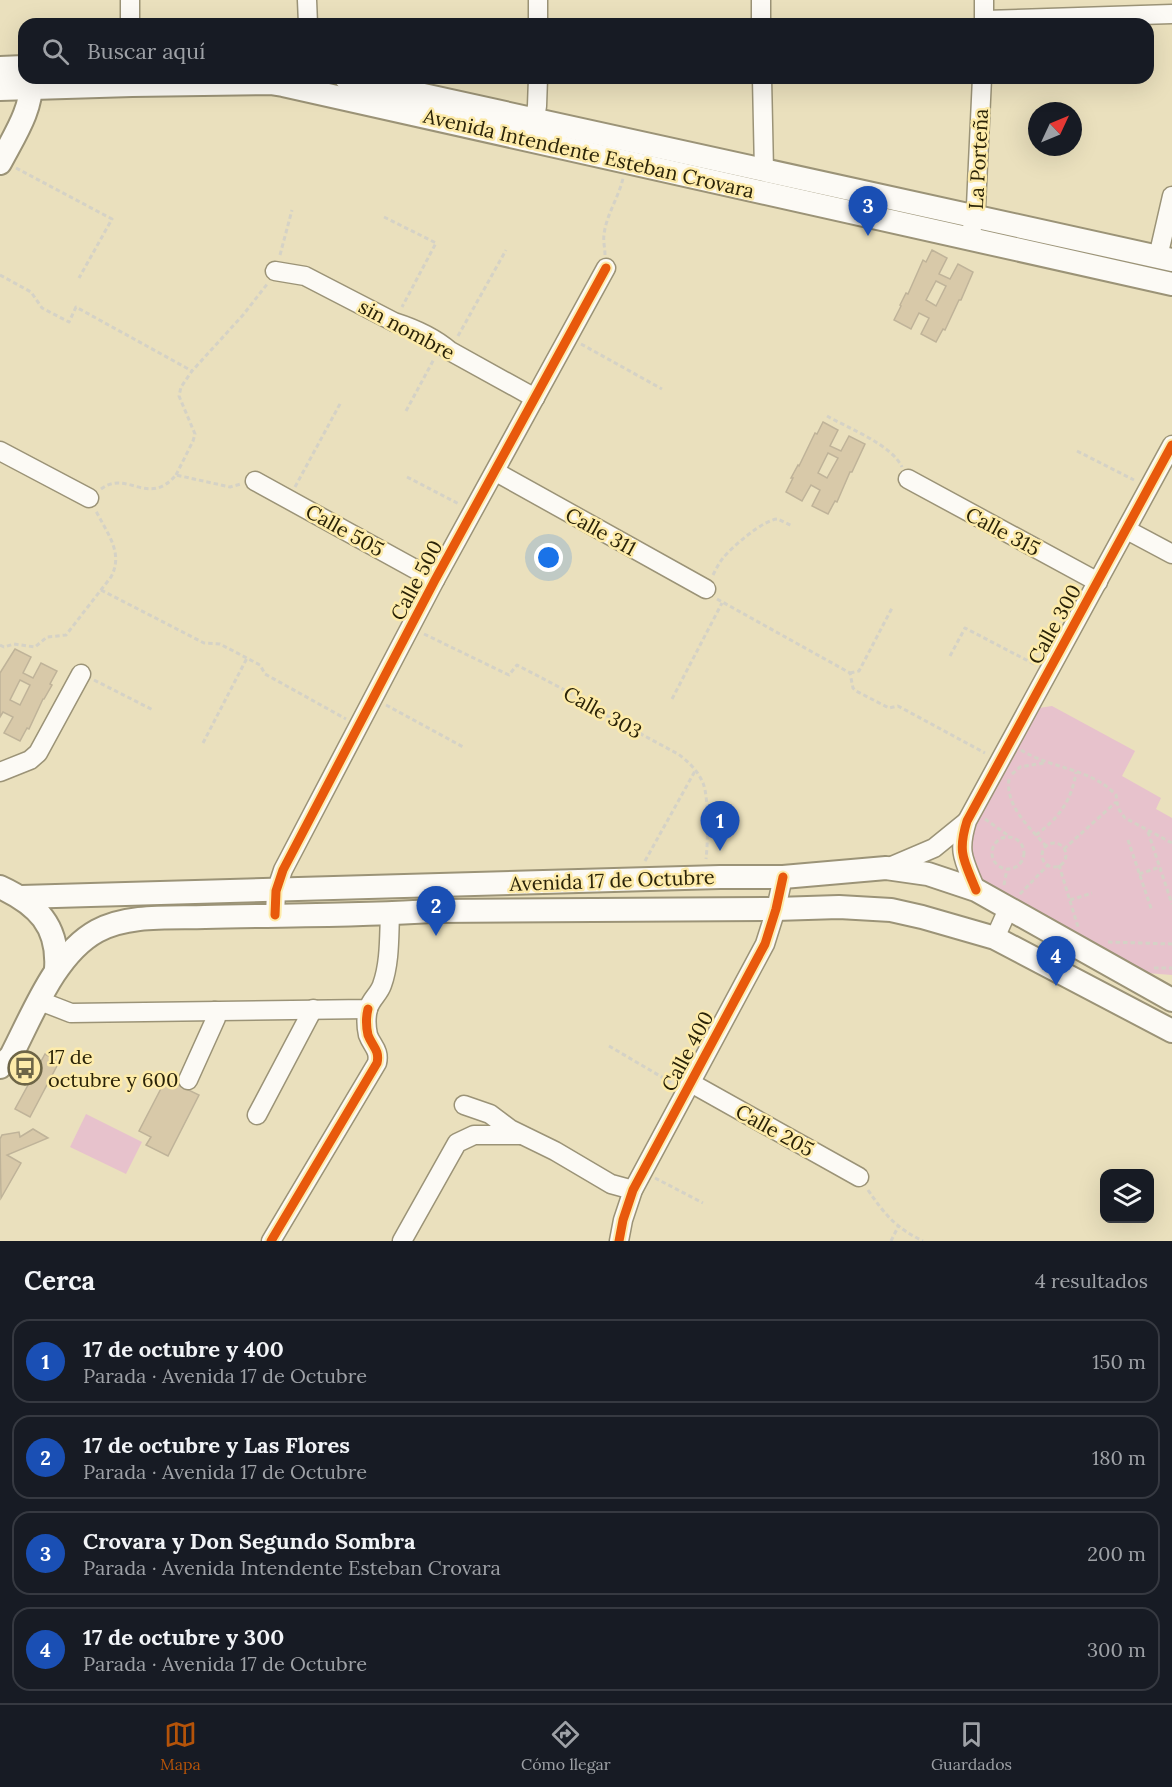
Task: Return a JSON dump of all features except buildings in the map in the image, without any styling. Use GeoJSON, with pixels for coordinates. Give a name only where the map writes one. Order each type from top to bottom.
{"type":"FeatureCollection","features":[{"type":"Feature","properties":{"kind":"main road"},"geometry":{"type":"LineString","coordinates":[[0,68],[18,67]]}},
{"type":"Feature","properties":{"kind":"main road","name":"Avenida Intendente Esteban Crovara"},"geometry":{"type":"LineString","coordinates":[[0,89],[27,84]]}},
{"type":"Feature","properties":{"kind":"main road"},"geometry":{"type":"LineString","coordinates":[[1,161],[23,119],[32,84]]}},
{"type":"Feature","properties":{"kind":"main road","name":"Avenida Intendente Esteban Crovara"},"geometry":{"type":"LineString","coordinates":[[303,84],[533,130],[764,171],[1172,284]]}},
{"type":"Feature","properties":{"kind":"main road","name":"Avenida Intendente Esteban Crovara"},"geometry":{"type":"LineString","coordinates":[[368,84],[533,130],[972,228],[1165,259]]}},
{"type":"Feature","properties":{"kind":"main road","name":"Avenida 17 de Octubre"},"geometry":{"type":"LineString","coordinates":[[21,897],[704,877],[783,877],[886,868],[928,874],[986,887],[1172,1000]]}},
{"type":"Feature","properties":{"kind":"main road"},"geometry":{"type":"LineString","coordinates":[[0,886],[21,897],[46,922],[57,955],[56,969],[5,1062]]}},
{"type":"Feature","properties":{"kind":"main road","name":"Avenida 17 de Octubre"},"geometry":{"type":"LineString","coordinates":[[56,969],[98,930],[112,925],[150,919],[390,914],[432,911],[839,907],[891,910],[995,938],[1172,1031]]}},
{"type":"Feature","properties":{"kind":"street"},"geometry":{"type":"LineString","coordinates":[[130,0],[130,18]]}},
{"type":"Feature","properties":{"kind":"street"},"geometry":{"type":"LineString","coordinates":[[307,0],[308,18]]}},
{"type":"Feature","properties":{"kind":"street"},"geometry":{"type":"LineString","coordinates":[[538,0],[538,18]]}},
{"type":"Feature","properties":{"kind":"street"},"geometry":{"type":"LineString","coordinates":[[761,0],[761,18]]}},
{"type":"Feature","properties":{"kind":"street"},"geometry":{"type":"LineString","coordinates":[[984,0],[985,18]]}},
{"type":"Feature","properties":{"kind":"street"},"geometry":{"type":"LineString","coordinates":[[1078,18],[1172,14]]}},
{"type":"Feature","properties":{"kind":"street"},"geometry":{"type":"LineString","coordinates":[[533,130],[538,84]]}},
{"type":"Feature","properties":{"kind":"street"},"geometry":{"type":"LineString","coordinates":[[762,84],[764,171]]}},
{"type":"Feature","properties":{"kind":"street","name":"La Porteña"},"geometry":{"type":"LineString","coordinates":[[972,228],[982,84]]}},
{"type":"Feature","properties":{"kind":"street"},"geometry":{"type":"LineString","coordinates":[[1165,259],[1172,196]]}},
{"type":"Feature","properties":{"kind":"street","name":"Calle 500"},"geometry":{"type":"LineString","coordinates":[[275,915],[276,891],[283,870],[435,580],[606,268]]}},
{"type":"Feature","properties":{"kind":"street","name":"sin nombre"},"geometry":{"type":"LineString","coordinates":[[275,271],[305,276],[404,325],[535,398]]}},
{"type":"Feature","properties":{"kind":"street","name":"Calle 300"},"geometry":{"type":"LineString","coordinates":[[974,822],[1000,761],[1017,748],[1048,672],[1172,445]]}},
{"type":"Feature","properties":{"kind":"street"},"geometry":{"type":"LineString","coordinates":[[0,451],[88,498]]}},
{"type":"Feature","properties":{"kind":"street","name":"Calle 311"},"geometry":{"type":"LineString","coordinates":[[496,472],[706,589]]}},
{"type":"Feature","properties":{"kind":"street","name":"Calle 315"},"geometry":{"type":"LineString","coordinates":[[908,479],[1098,582]]}},
{"type":"Feature","properties":{"kind":"street","name":"Calle 505"},"geometry":{"type":"LineString","coordinates":[[255,481],[435,580]]}},
{"type":"Feature","properties":{"kind":"street"},"geometry":{"type":"LineString","coordinates":[[1127,530],[1172,554]]}},
{"type":"Feature","properties":{"kind":"street"},"geometry":{"type":"LineString","coordinates":[[0,772],[30,760],[38,753],[81,674]]}},
{"type":"Feature","properties":{"kind":"street"},"geometry":{"type":"LineString","coordinates":[[886,868],[934,848],[974,822]]}},
{"type":"Feature","properties":{"kind":"street"},"geometry":{"type":"LineString","coordinates":[[974,822],[962,839],[962,851],[986,887]]}},
{"type":"Feature","properties":{"kind":"street","name":"Calle 400"},"geometry":{"type":"LineString","coordinates":[[619,1241],[633,1190],[765,944],[783,877]]}},
{"type":"Feature","properties":{"kind":"street"},"geometry":{"type":"LineString","coordinates":[[995,938],[1012,903]]}},
{"type":"Feature","properties":{"kind":"street"},"geometry":{"type":"LineString","coordinates":[[272,1241],[377,1063],[379,1056],[368,1032],[366,1019],[370,1002],[381,988],[385,977],[390,914]]}},
{"type":"Feature","properties":{"kind":"street"},"geometry":{"type":"LineString","coordinates":[[40,1001],[71,1013],[368,1009]]}},
{"type":"Feature","properties":{"kind":"street"},"geometry":{"type":"LineString","coordinates":[[257,1115],[313,1010]]}},
{"type":"Feature","properties":{"kind":"street"},"geometry":{"type":"LineString","coordinates":[[188,1080],[216,1018],[215,1011]]}},
{"type":"Feature","properties":{"kind":"street"},"geometry":{"type":"LineString","coordinates":[[0,1076],[5,1062]]}},
{"type":"Feature","properties":{"kind":"street","name":"Calle 205"},"geometry":{"type":"LineString","coordinates":[[689,1087],[859,1176]]}},
{"type":"Feature","properties":{"kind":"street"},"geometry":{"type":"LineString","coordinates":[[464,1105],[490,1114],[510,1129],[555,1151],[611,1184],[633,1190]]}},
{"type":"Feature","properties":{"kind":"street"},"geometry":{"type":"LineString","coordinates":[[402,1241],[457,1143],[474,1135],[523,1135]]}},
{"type":"Feature","properties":{"kind":"path"},"geometry":{"type":"LineString","coordinates":[[1,161],[112,219],[79,278]]}},
{"type":"Feature","properties":{"kind":"path"},"geometry":{"type":"LineString","coordinates":[[606,268],[604,235],[607,222],[621,191],[624,176]]}},
{"type":"Feature","properties":{"kind":"path"},"geometry":{"type":"LineString","coordinates":[[0,645],[4,648],[14,644],[28,648],[35,647],[47,637],[66,635],[101,590],[116,567],[117,557],[113,543],[88,498],[107,484],[117,482],[157,489],[164,487],[176,475],[195,434],[178,396],[185,380],[243,315],[275,271],[292,210]]}},
{"type":"Feature","properties":{"kind":"path"},"geometry":{"type":"LineString","coordinates":[[384,217],[436,243],[394,322]]}},
{"type":"Feature","properties":{"kind":"path"},"geometry":{"type":"LineString","coordinates":[[406,411],[506,250]]}},
{"type":"Feature","properties":{"kind":"path"},"geometry":{"type":"LineString","coordinates":[[0,275],[31,292],[42,308],[69,322],[76,307],[192,371]]}},
{"type":"Feature","properties":{"kind":"path"},"geometry":{"type":"LineString","coordinates":[[569,338],[662,389]]}},
{"type":"Feature","properties":{"kind":"path"},"geometry":{"type":"LineString","coordinates":[[288,499],[341,402]]}},
{"type":"Feature","properties":{"kind":"path"},"geometry":{"type":"LineString","coordinates":[[827,416],[884,448],[899,460],[908,479]]}},
{"type":"Feature","properties":{"kind":"path"},"geometry":{"type":"LineString","coordinates":[[1077,451],[1149,487]]}},
{"type":"Feature","properties":{"kind":"path"},"geometry":{"type":"LineString","coordinates":[[176,475],[230,487],[255,481]]}},
{"type":"Feature","properties":{"kind":"path"},"geometry":{"type":"LineString","coordinates":[[407,477],[473,513]]}},
{"type":"Feature","properties":{"kind":"path"},"geometry":{"type":"LineString","coordinates":[[792,526],[777,519],[765,523],[721,560],[706,589],[722,603],[850,674],[859,671],[892,608]]}},
{"type":"Feature","properties":{"kind":"path"},"geometry":{"type":"LineString","coordinates":[[101,590],[204,643],[220,644],[247,658],[260,665],[265,674],[359,726]]}},
{"type":"Feature","properties":{"kind":"path"},"geometry":{"type":"LineString","coordinates":[[672,699],[722,603]]}},
{"type":"Feature","properties":{"kind":"path"},"geometry":{"type":"LineString","coordinates":[[950,656],[965,628],[1048,672]]}},
{"type":"Feature","properties":{"kind":"path"},"geometry":{"type":"LineString","coordinates":[[203,743],[247,658]]}},
{"type":"Feature","properties":{"kind":"path"},"geometry":{"type":"LineString","coordinates":[[81,674],[153,710]]}},
{"type":"Feature","properties":{"kind":"path"},"geometry":{"type":"LineString","coordinates":[[850,674],[856,692],[889,708],[898,706],[1000,761]]}},
{"type":"Feature","properties":{"kind":"path"},"geometry":{"type":"LineString","coordinates":[[374,698],[465,748]]}},
{"type":"Feature","properties":{"kind":"path"},"geometry":{"type":"LineString","coordinates":[[1046,846],[1022,819],[1008,789],[1017,748],[1046,763],[1089,776],[1116,795],[1118,808],[1125,818],[1172,843]]}},
{"type":"Feature","properties":{"kind":"path"},"geometry":{"type":"LineString","coordinates":[[1005,785],[1020,767],[1046,763]]}},
{"type":"Feature","properties":{"kind":"path"},"geometry":{"type":"LineString","coordinates":[[642,868],[695,771]]}},
{"type":"Feature","properties":{"kind":"path"},"geometry":{"type":"LineString","coordinates":[[1036,835],[1051,824],[1066,805],[1076,772]]}},
{"type":"Feature","properties":{"kind":"path"},"geometry":{"type":"LineString","coordinates":[[1064,849],[1117,802]]}},
{"type":"Feature","properties":{"kind":"path"},"geometry":{"type":"LineString","coordinates":[[974,822],[985,818],[1016,839],[1023,847],[1023,857],[1017,866],[1007,869],[997,866],[992,851],[996,842],[1005,837],[1011,837]]}},
{"type":"Feature","properties":{"kind":"path"},"geometry":{"type":"LineString","coordinates":[[1147,830],[1170,892],[1172,904]]}},
{"type":"Feature","properties":{"kind":"path"},"geometry":{"type":"LineString","coordinates":[[1128,840],[1152,911]]}},
{"type":"Feature","properties":{"kind":"path"},"geometry":{"type":"LineString","coordinates":[[1048,865],[1042,856],[1046,846],[1054,843],[1064,849],[1066,856],[1059,866]]}},
{"type":"Feature","properties":{"kind":"path"},"geometry":{"type":"LineString","coordinates":[[1048,865],[1059,866]]}},
{"type":"Feature","properties":{"kind":"path"},"geometry":{"type":"LineString","coordinates":[[1012,903],[1048,865]]}},
{"type":"Feature","properties":{"kind":"path"},"geometry":{"type":"LineString","coordinates":[[1059,866],[1080,932],[1069,926]]}},
{"type":"Feature","properties":{"kind":"path"},"geometry":{"type":"LineString","coordinates":[[1139,874],[1160,867]]}},
{"type":"Feature","properties":{"kind":"path"},"geometry":{"type":"LineString","coordinates":[[986,887],[1003,890],[1007,869]]}},
{"type":"Feature","properties":{"kind":"path"},"geometry":{"type":"LineString","coordinates":[[1070,900],[1092,892]]}},
{"type":"Feature","properties":{"kind":"path"},"geometry":{"type":"LineString","coordinates":[[1108,942],[1172,944]]}},
{"type":"Feature","properties":{"kind":"path"},"geometry":{"type":"LineString","coordinates":[[1146,968],[1172,968]]}},
{"type":"Feature","properties":{"kind":"path"},"geometry":{"type":"LineString","coordinates":[[609,1046],[689,1087]]}},
{"type":"Feature","properties":{"kind":"path"},"geometry":{"type":"LineString","coordinates":[[643,1171],[703,1203]]}},
{"type":"Feature","properties":{"kind":"path"},"geometry":{"type":"LineString","coordinates":[[859,1176],[890,1221],[923,1241]]}},
{"type":"Feature","properties":{"kind":"path"},"geometry":{"type":"LineString","coordinates":[[891,1241],[898,1227]]}},
{"type":"Feature","properties":{"kind":"shaded area"},"geometry":{"type":"Polygon","coordinates":[[[1052,706],[1135,751],[1122,776],[1161,798],[1156,809],[1172,818],[1172,975],[1146,973],[989,887],[978,873],[972,859],[971,827],[1039,708],[1052,706]]]}},
{"type":"Feature","properties":{"kind":"shaded area"},"geometry":{"type":"Polygon","coordinates":[[[86,1114],[142,1142],[126,1174],[70,1147],[86,1114]]]}},
{"type":"Feature","properties":{"kind":"cycle path"},"geometry":{"type":"LineString","coordinates":[[275,915],[276,891],[283,870],[435,580],[606,268]]}},
{"type":"Feature","properties":{"kind":"cycle path"},"geometry":{"type":"LineString","coordinates":[[976,890],[962,849],[967,821],[1172,445]]}},
{"type":"Feature","properties":{"kind":"cycle path"},"geometry":{"type":"LineString","coordinates":[[619,1241],[633,1190],[765,944],[783,877]]}},
{"type":"Feature","properties":{"kind":"cycle path"},"geometry":{"type":"LineString","coordinates":[[271,1241],[377,1063],[377,1051],[367,1032],[368,1009]]}},
{"type":"Feature","properties":{"kind":"place","name":"Crovara y Don Segundo Sombra"},"geometry":{"type":"Point","coordinates":[868,236]}},
{"type":"Feature","properties":{"kind":"place","name":"17 de octubre y 400"},"geometry":{"type":"Point","coordinates":[720,851]}},
{"type":"Feature","properties":{"kind":"place","name":"17 de octubre y Las Flores"},"geometry":{"type":"Point","coordinates":[436,936]}},
{"type":"Feature","properties":{"kind":"place","name":"17 de octubre y 300"},"geometry":{"type":"Point","coordinates":[1056,986]}},
{"type":"Feature","properties":{"kind":"place","name":"17 de octubre y 600"},"geometry":{"type":"Point","coordinates":[25,1068]}}]}
